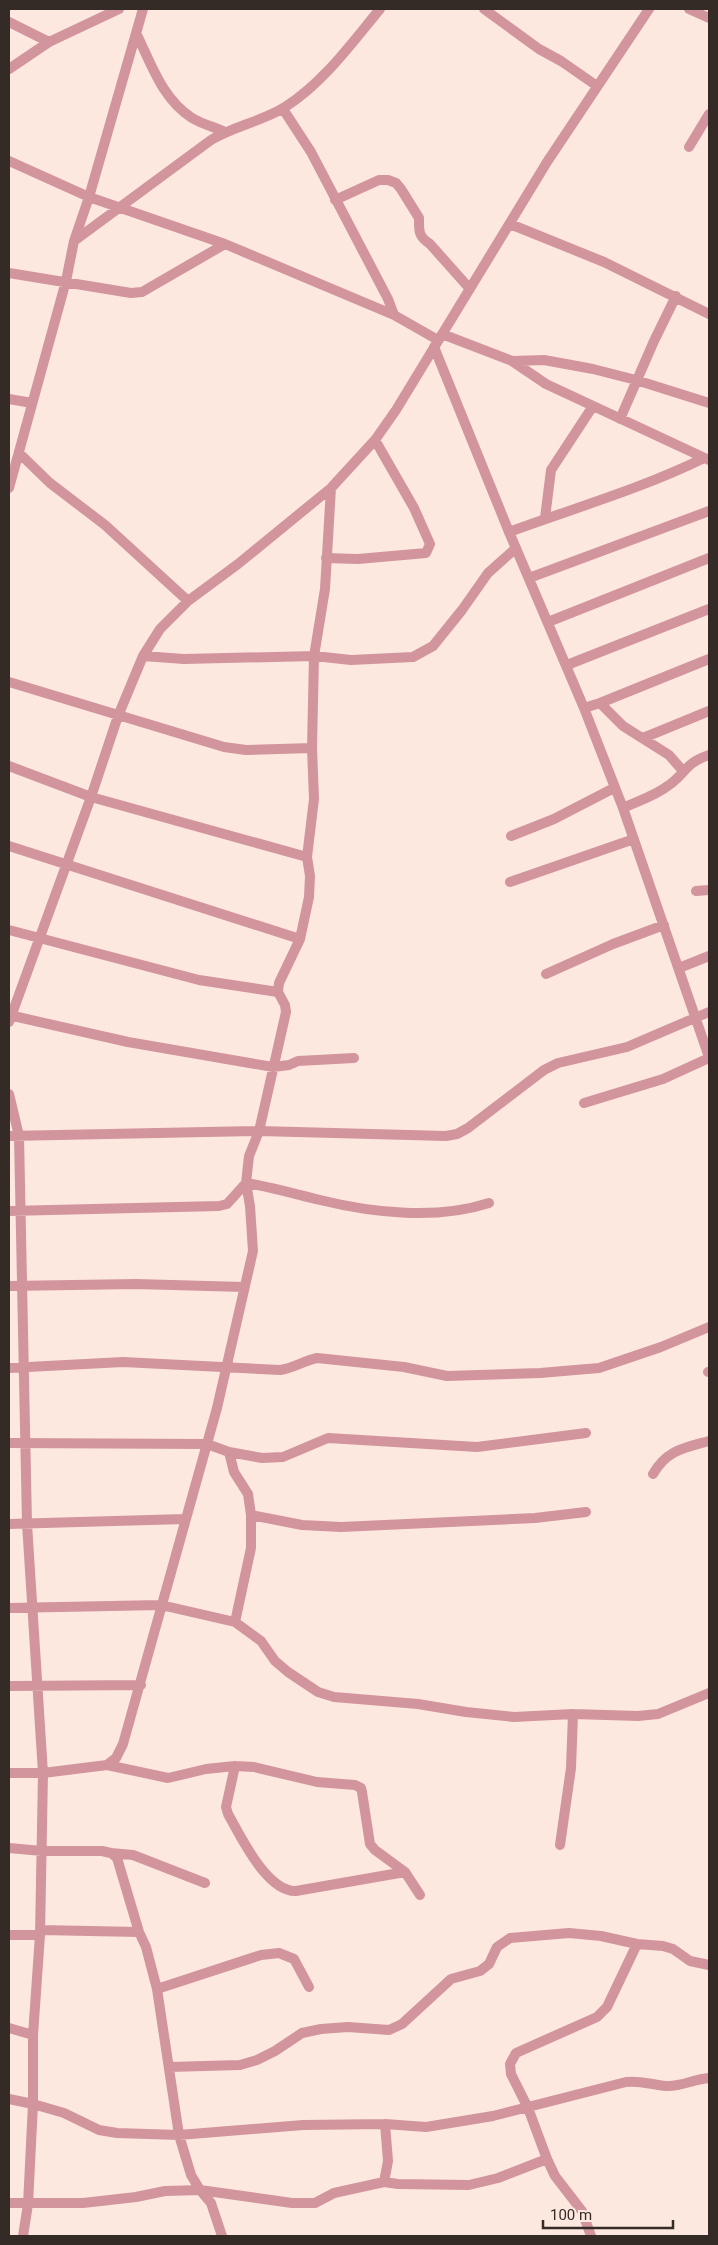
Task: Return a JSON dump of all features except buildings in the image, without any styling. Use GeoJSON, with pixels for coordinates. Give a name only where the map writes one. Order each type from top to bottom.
{"type":"FeatureCollection","features":[{"type":"Feature","properties":{"kind":"street"},"geometry":{"type":"LineString","coordinates":[[9,69],[49,42],[119,9]]}},
{"type":"Feature","properties":{"kind":"street"},"geometry":{"type":"LineString","coordinates":[[9,488],[11,471],[18,453],[66,281],[74,241],[90,197],[143,9]]}},
{"type":"Feature","properties":{"kind":"street"},"geometry":{"type":"LineString","coordinates":[[74,241],[224,132],[283,109],[312,88],[380,9]]}},
{"type":"Feature","properties":{"kind":"street"},"geometry":{"type":"LineString","coordinates":[[484,9],[539,49],[561,61],[597,86]]}},
{"type":"Feature","properties":{"kind":"street"},"geometry":{"type":"LineString","coordinates":[[354,1058],[298,1061],[289,1065],[274,1067],[128,1042],[10,1018],[91,797],[118,716],[143,656],[160,629],[188,600],[238,564],[331,488],[375,440],[547,162],[649,9]]}},
{"type":"Feature","properties":{"kind":"street"},"geometry":{"type":"LineString","coordinates":[[689,9],[709,18]]}},
{"type":"Feature","properties":{"kind":"street"},"geometry":{"type":"LineString","coordinates":[[9,22],[49,42]]}},
{"type":"Feature","properties":{"kind":"street"},"geometry":{"type":"LineString","coordinates":[[136,33],[160,83],[174,104],[193,118],[224,132]]}},
{"type":"Feature","properties":{"kind":"street"},"geometry":{"type":"LineString","coordinates":[[283,109],[311,152],[394,315]]}},
{"type":"Feature","properties":{"kind":"street"},"geometry":{"type":"LineString","coordinates":[[689,147],[709,114]]}},
{"type":"Feature","properties":{"kind":"street"},"geometry":{"type":"LineString","coordinates":[[9,160],[90,197],[225,244],[394,315],[438,340],[512,361],[544,360],[636,380],[709,403]]}},
{"type":"Feature","properties":{"kind":"street"},"geometry":{"type":"LineString","coordinates":[[334,200],[379,180],[388,180],[396,183],[419,218],[418,228],[423,239],[430,244],[470,289]]}},
{"type":"Feature","properties":{"kind":"street"},"geometry":{"type":"LineString","coordinates":[[510,224],[604,262],[709,314]]}},
{"type":"Feature","properties":{"kind":"street"},"geometry":{"type":"LineString","coordinates":[[9,273],[131,293],[142,292],[225,244]]}},
{"type":"Feature","properties":{"kind":"street"},"geometry":{"type":"LineString","coordinates":[[620,419],[636,380],[676,296]]}},
{"type":"Feature","properties":{"kind":"street"},"geometry":{"type":"LineString","coordinates":[[438,340],[509,532],[567,665],[623,808],[709,1058],[663,1079],[584,1103]]}},
{"type":"Feature","properties":{"kind":"street"},"geometry":{"type":"LineString","coordinates":[[512,361],[546,384],[706,459]]}},
{"type":"Feature","properties":{"kind":"street"},"geometry":{"type":"LineString","coordinates":[[9,399],[32,403]]}},
{"type":"Feature","properties":{"kind":"street"},"geometry":{"type":"LineString","coordinates":[[545,518],[551,470],[593,406]]}},
{"type":"Feature","properties":{"kind":"street"},"geometry":{"type":"LineString","coordinates":[[326,558],[358,559],[426,553],[429,549],[430,544],[414,508],[375,440]]}},
{"type":"Feature","properties":{"kind":"street"},"geometry":{"type":"LineString","coordinates":[[18,453],[50,483],[105,525],[188,600]]}},
{"type":"Feature","properties":{"kind":"street"},"geometry":{"type":"LineString","coordinates":[[509,532],[545,518],[631,490],[706,459]]}},
{"type":"Feature","properties":{"kind":"street"},"geometry":{"type":"LineString","coordinates":[[108,1765],[116,1758],[123,1744],[141,1685],[161,1605],[207,1444],[253,1251],[250,1206],[246,1183],[249,1156],[259,1131],[286,1012],[285,1005],[278,992],[280,983],[300,939],[309,897],[310,876],[307,857],[314,799],[312,748],[314,656],[324,589],[331,488]]}},
{"type":"Feature","properties":{"kind":"street"},"geometry":{"type":"LineString","coordinates":[[529,578],[709,511]]}},
{"type":"Feature","properties":{"kind":"street"},"geometry":{"type":"LineString","coordinates":[[143,656],[184,659],[314,656],[351,660],[413,657],[433,646],[488,573],[516,548]]}},
{"type":"Feature","properties":{"kind":"street"},"geometry":{"type":"LineString","coordinates":[[548,622],[709,558]]}},
{"type":"Feature","properties":{"kind":"street"},"geometry":{"type":"LineString","coordinates":[[567,665],[709,609]]}},
{"type":"Feature","properties":{"kind":"street"},"geometry":{"type":"LineString","coordinates":[[584,708],[709,659]]}},
{"type":"Feature","properties":{"kind":"street"},"geometry":{"type":"LineString","coordinates":[[9,682],[224,747],[246,750],[312,748]]}},
{"type":"Feature","properties":{"kind":"street"},"geometry":{"type":"LineString","coordinates":[[600,703],[623,726],[669,755],[682,771]]}},
{"type":"Feature","properties":{"kind":"street"},"geometry":{"type":"LineString","coordinates":[[643,738],[709,711]]}},
{"type":"Feature","properties":{"kind":"street"},"geometry":{"type":"LineString","coordinates":[[623,808],[667,787],[676,780],[688,765],[708,757]]}},
{"type":"Feature","properties":{"kind":"street"},"geometry":{"type":"LineString","coordinates":[[9,766],[91,797],[307,857]]}},
{"type":"Feature","properties":{"kind":"street"},"geometry":{"type":"LineString","coordinates":[[511,836],[554,819],[614,788]]}},
{"type":"Feature","properties":{"kind":"street"},"geometry":{"type":"LineString","coordinates":[[510,882],[634,839]]}},
{"type":"Feature","properties":{"kind":"street"},"geometry":{"type":"LineString","coordinates":[[9,846],[300,939]]}},
{"type":"Feature","properties":{"kind":"street"},"geometry":{"type":"LineString","coordinates":[[696,892],[709,890]]}},
{"type":"Feature","properties":{"kind":"street"},"geometry":{"type":"LineString","coordinates":[[546,974],[613,944],[664,925]]}},
{"type":"Feature","properties":{"kind":"street"},"geometry":{"type":"LineString","coordinates":[[9,930],[39,940],[200,980],[278,992]]}},
{"type":"Feature","properties":{"kind":"street"},"geometry":{"type":"LineString","coordinates":[[679,968],[709,956]]}},
{"type":"Feature","properties":{"kind":"street"},"geometry":{"type":"LineString","coordinates":[[14,1136],[259,1131],[433,1136],[457,1134],[468,1128],[544,1070],[558,1063],[627,1047],[709,1012]]}},
{"type":"Feature","properties":{"kind":"street"},"geometry":{"type":"LineString","coordinates":[[9,1094],[21,1212],[27,1524],[43,1774],[40,1933],[33,2035],[33,2104],[28,2204],[23,2236]]}},
{"type":"Feature","properties":{"kind":"street"},"geometry":{"type":"LineString","coordinates":[[246,1183],[320,1200],[378,1210],[426,1212],[469,1210],[489,1203]]}},
{"type":"Feature","properties":{"kind":"street"},"geometry":{"type":"LineString","coordinates":[[9,1212],[219,1206],[227,1204],[232,1200],[246,1183]]}},
{"type":"Feature","properties":{"kind":"street"},"geometry":{"type":"LineString","coordinates":[[9,1286],[136,1284],[244,1287]]}},
{"type":"Feature","properties":{"kind":"street"},"geometry":{"type":"LineString","coordinates":[[9,1368],[122,1362],[280,1370],[290,1369],[304,1360],[317,1358],[404,1367],[447,1376],[540,1373],[599,1368],[661,1347],[709,1327]]}},
{"type":"Feature","properties":{"kind":"street"},"geometry":{"type":"LineString","coordinates":[[9,1443],[207,1444],[229,1452],[262,1458],[283,1457],[328,1438],[477,1447],[586,1433]]}},
{"type":"Feature","properties":{"kind":"street"},"geometry":{"type":"LineString","coordinates":[[653,1474],[661,1461],[680,1449],[709,1441]]}},
{"type":"Feature","properties":{"kind":"street"},"geometry":{"type":"LineString","coordinates":[[229,1452],[234,1472],[248,1494],[251,1516],[251,1548],[235,1622]]}},
{"type":"Feature","properties":{"kind":"street"},"geometry":{"type":"LineString","coordinates":[[251,1516],[302,1525],[341,1527],[535,1518],[586,1512]]}},
{"type":"Feature","properties":{"kind":"street"},"geometry":{"type":"LineString","coordinates":[[9,1524],[185,1519]]}},
{"type":"Feature","properties":{"kind":"street"},"geometry":{"type":"LineString","coordinates":[[9,1608],[31,1606],[161,1605],[235,1622],[261,1641],[275,1661],[288,1672],[318,1692],[334,1697],[418,1704],[514,1717],[573,1714],[638,1716],[658,1714],[709,1693]]}},
{"type":"Feature","properties":{"kind":"street"},"geometry":{"type":"LineString","coordinates":[[9,1686],[141,1685]]}},
{"type":"Feature","properties":{"kind":"street"},"geometry":{"type":"LineString","coordinates":[[560,1845],[571,1768],[573,1714]]}},
{"type":"Feature","properties":{"kind":"street"},"geometry":{"type":"LineString","coordinates":[[9,1773],[43,1774],[108,1765],[168,1778],[206,1768],[235,1766],[254,1767],[317,1782],[356,1785],[361,1788],[370,1844],[404,1872],[420,1895]]}},
{"type":"Feature","properties":{"kind":"street"},"geometry":{"type":"LineString","coordinates":[[235,1766],[226,1807],[228,1814],[260,1868],[284,1890],[296,1891],[404,1872]]}},
{"type":"Feature","properties":{"kind":"street"},"geometry":{"type":"LineString","coordinates":[[9,1848],[42,1851],[102,1851],[132,1855],[205,1883]]}},
{"type":"Feature","properties":{"kind":"street"},"geometry":{"type":"LineString","coordinates":[[111,1853],[118,1858],[139,1932],[146,1946],[157,1989],[178,2136],[191,2175],[211,2203],[222,2236]]}},
{"type":"Feature","properties":{"kind":"street"},"geometry":{"type":"LineString","coordinates":[[9,1935],[139,1932]]}},
{"type":"Feature","properties":{"kind":"street"},"geometry":{"type":"LineString","coordinates":[[169,2067],[240,2065],[257,2060],[275,2051],[302,2033],[321,2029],[348,2027],[389,2030],[402,2024],[450,1978],[480,1971],[489,1964],[497,1946],[510,1938],[569,1933],[601,1936],[637,1944],[663,1946],[673,1949],[690,1960],[709,1965]]}},
{"type":"Feature","properties":{"kind":"street"},"geometry":{"type":"LineString","coordinates":[[591,2236],[582,2211],[546,2159],[528,2108],[512,2074],[510,2064],[516,2054],[597,2017],[608,2007],[637,1944]]}},
{"type":"Feature","properties":{"kind":"street"},"geometry":{"type":"LineString","coordinates":[[157,1989],[261,1956],[279,1953],[294,1959],[310,1987]]}},
{"type":"Feature","properties":{"kind":"street"},"geometry":{"type":"LineString","coordinates":[[9,2028],[33,2035]]}},
{"type":"Feature","properties":{"kind":"street"},"geometry":{"type":"LineString","coordinates":[[9,2100],[33,2104],[64,2113],[99,2130],[117,2133],[178,2136],[303,2125],[385,2124],[426,2127],[528,2108],[626,2082],[638,2080],[665,2086],[681,2086],[709,2078]]}},
{"type":"Feature","properties":{"kind":"street"},"geometry":{"type":"LineString","coordinates":[[384,2182],[388,2161],[385,2124]]}},
{"type":"Feature","properties":{"kind":"street"},"geometry":{"type":"LineString","coordinates":[[9,2203],[84,2203],[136,2197],[165,2191],[200,2190],[276,2201],[314,2203],[334,2193],[384,2182],[398,2184],[469,2185],[498,2178],[546,2159]]}}]}
